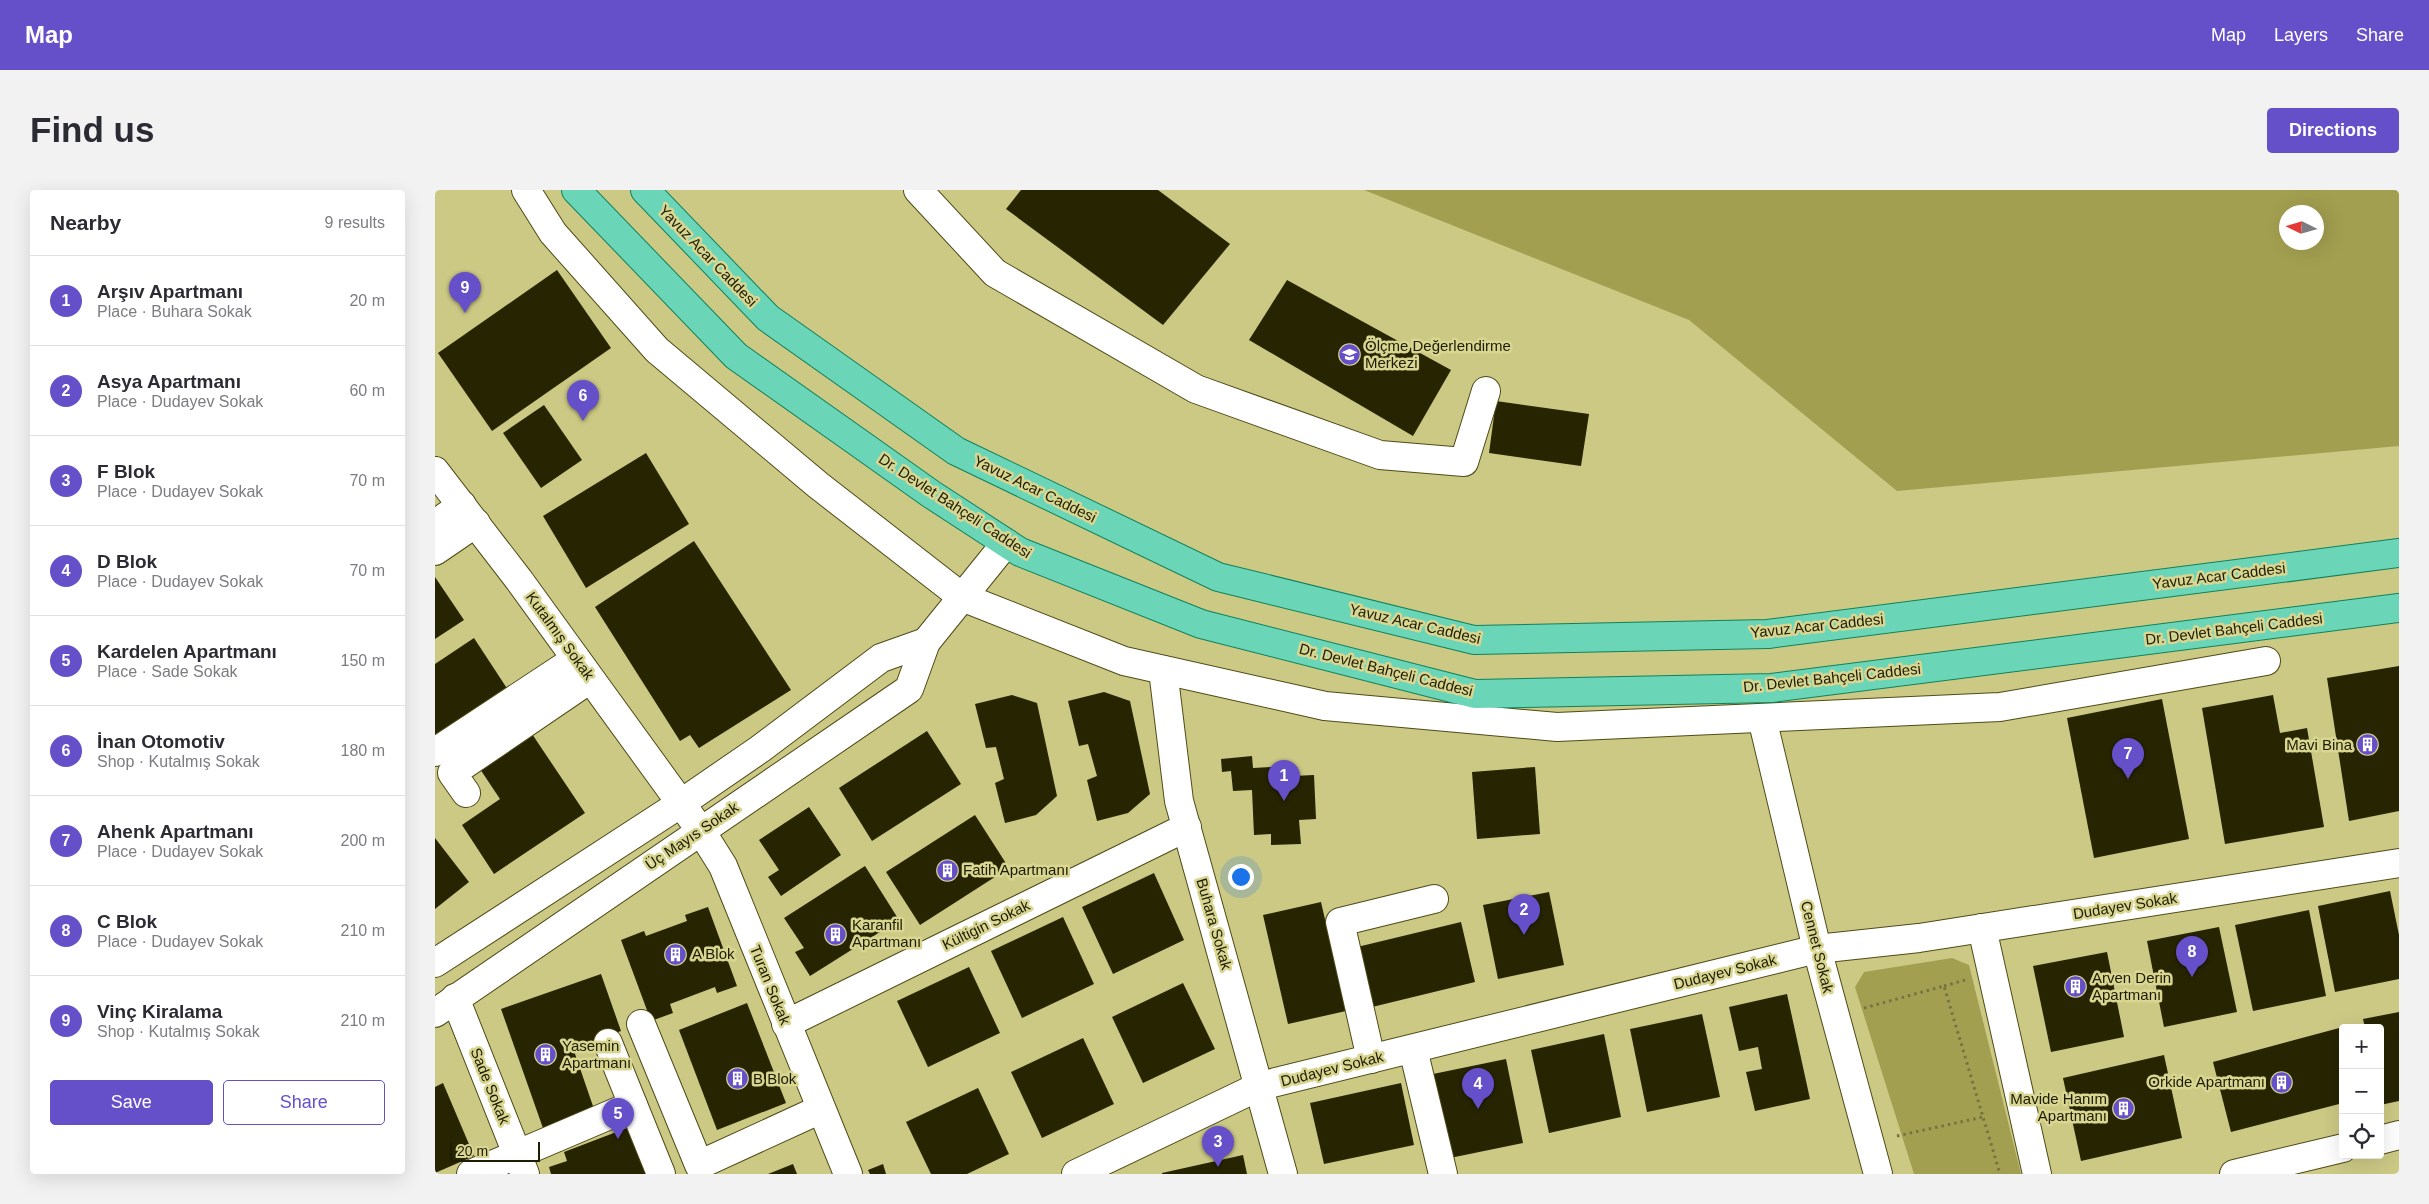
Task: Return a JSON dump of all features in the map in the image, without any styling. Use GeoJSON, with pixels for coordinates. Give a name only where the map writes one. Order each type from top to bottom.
{"type":"FeatureCollection","features":[{"type":"Feature","properties":{"kind":"main road","name":"Dr. Devlet Bahçeli Caddesi"},"geometry":{"type":"LineString","coordinates":[[576,190],[736,356],[931,494],[1020,552],[1201,624],[1475,694],[1772,688],[2399,608]]}},
{"type":"Feature","properties":{"kind":"main road","name":"Yavuz Acar Caddesi"},"geometry":{"type":"LineString","coordinates":[[645,190],[768,318],[956,451],[1218,577],[1474,640],[1768,634],[2399,553]]}},
{"type":"Feature","properties":{"kind":"street"},"geometry":{"type":"LineString","coordinates":[[525,190],[553,233],[657,350],[818,485],[962,597],[1124,661],[1325,706],[1557,727],[2000,707],[2266,660]]}},
{"type":"Feature","properties":{"kind":"street"},"geometry":{"type":"LineString","coordinates":[[918,190],[995,273],[1020,288],[1197,389],[1380,455],[1464,462],[1486,391]]}},
{"type":"Feature","properties":{"kind":"street","name":"Kutalmış Sokak"},"geometry":{"type":"LineString","coordinates":[[435,471],[469,514],[680,804]]}},
{"type":"Feature","properties":{"kind":"street"},"geometry":{"type":"LineString","coordinates":[[435,524],[469,514]]}},
{"type":"Feature","properties":{"kind":"street"},"geometry":{"type":"LineString","coordinates":[[435,551],[469,514]]}},
{"type":"Feature","properties":{"kind":"street","name":"Üç Mayıs Sokak"},"geometry":{"type":"LineString","coordinates":[[445,1005],[909,690],[927,642],[1006,543]]}},
{"type":"Feature","properties":{"kind":"street"},"geometry":{"type":"LineString","coordinates":[[435,963],[760,750],[881,658],[927,642]]}},
{"type":"Feature","properties":{"kind":"street"},"geometry":{"type":"LineString","coordinates":[[435,752],[583,669]]}},
{"type":"Feature","properties":{"kind":"street"},"geometry":{"type":"LineString","coordinates":[[466,793],[452,773],[583,669]]}},
{"type":"Feature","properties":{"kind":"street","name":"Buhara Sokak"},"geometry":{"type":"LineString","coordinates":[[1163,670],[1179,801],[1283,1174]]}},
{"type":"Feature","properties":{"kind":"street","name":"Cennet Sokak"},"geometry":{"type":"LineString","coordinates":[[1762,718],[1817,949],[1878,1174]]}},
{"type":"Feature","properties":{"kind":"street","name":"Turan Sokak"},"geometry":{"type":"LineString","coordinates":[[680,804],[701,831],[723,866],[848,1174]]}},
{"type":"Feature","properties":{"kind":"street","name":"Kültigin Sokak"},"geometry":{"type":"LineString","coordinates":[[786,1024],[1187,827]]}},
{"type":"Feature","properties":{"kind":"street","name":"Dudayev Sokak"},"geometry":{"type":"LineString","coordinates":[[1076,1174],[1260,1086],[1817,949],[1919,938],[2399,863]]}},
{"type":"Feature","properties":{"kind":"street"},"geometry":{"type":"LineString","coordinates":[[1371,1059],[1340,922],[1434,899]]}},
{"type":"Feature","properties":{"kind":"street"},"geometry":{"type":"LineString","coordinates":[[1982,928],[2037,1174]]}},
{"type":"Feature","properties":{"kind":"street","name":"Sade Sokak"},"geometry":{"type":"LineString","coordinates":[[445,1005],[521,1164]]}},
{"type":"Feature","properties":{"kind":"street"},"geometry":{"type":"LineString","coordinates":[[641,1024],[696,1169],[821,1109]]}},
{"type":"Feature","properties":{"kind":"street"},"geometry":{"type":"LineString","coordinates":[[607,1043],[661,1174]]}},
{"type":"Feature","properties":{"kind":"street"},"geometry":{"type":"LineString","coordinates":[[1413,1049],[1443,1174]]}},
{"type":"Feature","properties":{"kind":"street"},"geometry":{"type":"LineString","coordinates":[[471,1174],[521,1164],[633,1105]]}},
{"type":"Feature","properties":{"kind":"street"},"geometry":{"type":"LineString","coordinates":[[2384,1139],[2399,1135]]}},
{"type":"Feature","properties":{"kind":"street"},"geometry":{"type":"LineString","coordinates":[[2234,1174],[2339,1149]]}},
{"type":"Feature","properties":{"kind":"path"},"geometry":{"type":"LineString","coordinates":[[1835,1016],[1944,986],[2000,1174]]}},
{"type":"Feature","properties":{"kind":"path"},"geometry":{"type":"LineString","coordinates":[[1870,1142],[1983,1117]]}},
{"type":"Feature","properties":{"kind":"shaded area"},"geometry":{"type":"Polygon","coordinates":[[[1364,190],[2399,190],[2399,446],[1897,491],[1689,320],[1364,190]]]}},
{"type":"Feature","properties":{"kind":"shaded area"},"geometry":{"type":"Polygon","coordinates":[[[1952,958],[1969,965],[2021,1174],[1914,1174],[1855,987],[1864,972],[1952,958]]]}},
{"type":"Feature","properties":{"kind":"building"},"geometry":{"type":"Polygon","coordinates":[[[1021,190],[1158,190],[1230,244],[1163,325],[1006,209],[1021,190]]]}},
{"type":"Feature","properties":{"kind":"building"},"geometry":{"type":"Polygon","coordinates":[[[557,270],[611,348],[492,431],[438,353],[557,270]]]}},
{"type":"Feature","properties":{"kind":"building","name":"Ölçme Değerlendirme Merkezi"},"geometry":{"type":"Polygon","coordinates":[[[1287,280],[1451,370],[1413,436],[1249,340],[1287,280]]]}},
{"type":"Feature","properties":{"kind":"building"},"geometry":{"type":"Polygon","coordinates":[[[1496,401],[1589,414],[1581,466],[1489,453],[1496,401]]]}},
{"type":"Feature","properties":{"kind":"building"},"geometry":{"type":"Polygon","coordinates":[[[544,405],[582,460],[541,488],[503,433],[544,405]]]}},
{"type":"Feature","properties":{"kind":"building"},"geometry":{"type":"Polygon","coordinates":[[[646,453],[689,524],[586,588],[543,516],[646,453]]]}},
{"type":"Feature","properties":{"kind":"building"},"geometry":{"type":"Polygon","coordinates":[[[694,541],[791,690],[699,748],[690,735],[680,741],[595,607],[694,541]]]}},
{"type":"Feature","properties":{"kind":"building"},"geometry":{"type":"Polygon","coordinates":[[[435,577],[464,620],[435,639],[435,577]]]}},
{"type":"Feature","properties":{"kind":"building"},"geometry":{"type":"Polygon","coordinates":[[[474,638],[512,696],[435,748],[435,664],[474,638]]]}},
{"type":"Feature","properties":{"kind":"building","name":"Mavi Bina"},"geometry":{"type":"Polygon","coordinates":[[[2399,666],[2399,811],[2349,821],[2327,678],[2399,666]]]}},
{"type":"Feature","properties":{"kind":"building"},"geometry":{"type":"Polygon","coordinates":[[[1104,692],[1130,701],[1150,794],[1128,813],[1097,821],[1087,780],[1097,776],[1088,744],[1079,746],[1068,701],[1104,692]]]}},
{"type":"Feature","properties":{"kind":"building"},"geometry":{"type":"Polygon","coordinates":[[[1012,695],[1037,703],[1057,796],[1036,815],[1005,823],[995,783],[1004,779],[996,747],[986,748],[975,704],[1012,695]]]}},
{"type":"Feature","properties":{"kind":"building"},"geometry":{"type":"Polygon","coordinates":[[[2273,695],[2280,733],[2307,728],[2324,827],[2225,844],[2202,708],[2273,695]]]}},
{"type":"Feature","properties":{"kind":"building"},"geometry":{"type":"Polygon","coordinates":[[[2162,699],[2189,839],[2094,858],[2067,718],[2162,699]]]}},
{"type":"Feature","properties":{"kind":"building"},"geometry":{"type":"Polygon","coordinates":[[[528,728],[585,813],[494,874],[462,825],[500,799],[476,763],[528,728]]]}},
{"type":"Feature","properties":{"kind":"building"},"geometry":{"type":"Polygon","coordinates":[[[927,731],[961,784],[872,841],[839,788],[927,731]]]}},
{"type":"Feature","properties":{"kind":"building"},"geometry":{"type":"Polygon","coordinates":[[[1252,756],[1253,768],[1271,767],[1272,777],[1314,775],[1316,819],[1299,820],[1301,844],[1271,845],[1271,834],[1254,835],[1252,790],[1233,791],[1231,771],[1222,772],[1221,759],[1252,756]]]}},
{"type":"Feature","properties":{"kind":"building"},"geometry":{"type":"Polygon","coordinates":[[[1535,767],[1540,834],[1477,839],[1472,772],[1535,767]]]}},
{"type":"Feature","properties":{"kind":"building"},"geometry":{"type":"Polygon","coordinates":[[[809,807],[841,855],[781,896],[768,877],[779,870],[759,840],[809,807]]]}},
{"type":"Feature","properties":{"kind":"building","name":"Fatih Apartmanı"},"geometry":{"type":"Polygon","coordinates":[[[975,815],[1009,868],[920,925],[886,872],[975,815]]]}},
{"type":"Feature","properties":{"kind":"building"},"geometry":{"type":"Polygon","coordinates":[[[435,838],[469,882],[435,909],[435,838]]]}},
{"type":"Feature","properties":{"kind":"building","name":"Karanfil Apartmanı"},"geometry":{"type":"Polygon","coordinates":[[[865,866],[899,920],[810,976],[795,952],[804,948],[784,918],[865,866]]]}},
{"type":"Feature","properties":{"kind":"building"},"geometry":{"type":"Polygon","coordinates":[[[1154,873],[1184,940],[1113,974],[1082,907],[1154,873]]]}},
{"type":"Feature","properties":{"kind":"building"},"geometry":{"type":"Polygon","coordinates":[[[2390,891],[2399,935],[2399,979],[2335,992],[2318,906],[2390,891]]]}},
{"type":"Feature","properties":{"kind":"building"},"geometry":{"type":"Polygon","coordinates":[[[1549,892],[1564,965],[1498,979],[1483,905],[1549,892]]]}},
{"type":"Feature","properties":{"kind":"building"},"geometry":{"type":"Polygon","coordinates":[[[1321,902],[1346,1011],[1288,1024],[1263,915],[1321,902]]]}},
{"type":"Feature","properties":{"kind":"building","name":"A Blok"},"geometry":{"type":"Polygon","coordinates":[[[708,907],[737,986],[717,993],[715,987],[670,1004],[673,1013],[651,1021],[621,940],[644,931],[646,936],[687,921],[685,915],[708,907]]]}},
{"type":"Feature","properties":{"kind":"building"},"geometry":{"type":"Polygon","coordinates":[[[2309,910],[2326,996],[2253,1011],[2235,925],[2309,910]]]}},
{"type":"Feature","properties":{"kind":"building"},"geometry":{"type":"Polygon","coordinates":[[[1063,917],[1094,984],[1022,1018],[991,951],[1063,917]]]}},
{"type":"Feature","properties":{"kind":"building"},"geometry":{"type":"Polygon","coordinates":[[[1461,922],[1475,982],[1368,1008],[1353,948],[1461,922]]]}},
{"type":"Feature","properties":{"kind":"building"},"geometry":{"type":"Polygon","coordinates":[[[2219,927],[2237,1012],[2164,1027],[2147,941],[2219,927]]]}},
{"type":"Feature","properties":{"kind":"building","name":"Arven Derin Apartmanı"},"geometry":{"type":"Polygon","coordinates":[[[2107,952],[2124,1037],[2051,1052],[2033,966],[2107,952]]]}},
{"type":"Feature","properties":{"kind":"building"},"geometry":{"type":"Polygon","coordinates":[[[969,967],[1000,1033],[928,1067],[897,1001],[969,967]]]}},
{"type":"Feature","properties":{"kind":"building","name":"Yasemin Apartmanı"},"geometry":{"type":"Polygon","coordinates":[[[601,974],[621,1031],[573,1048],[595,1112],[544,1131],[501,1009],[601,974]]]}},
{"type":"Feature","properties":{"kind":"building"},"geometry":{"type":"Polygon","coordinates":[[[1183,983],[1215,1049],[1143,1083],[1112,1017],[1183,983]]]}},
{"type":"Feature","properties":{"kind":"building"},"geometry":{"type":"Polygon","coordinates":[[[1787,994],[1810,1099],[1755,1111],[1746,1072],[1762,1069],[1758,1047],[1739,1051],[1729,1007],[1787,994]]]}},
{"type":"Feature","properties":{"kind":"building","name":"B Blok"},"geometry":{"type":"Polygon","coordinates":[[[747,1003],[786,1103],[717,1130],[679,1030],[747,1003]]]}},
{"type":"Feature","properties":{"kind":"building"},"geometry":{"type":"Polygon","coordinates":[[[2399,1012],[2399,1101],[2384,1104],[2384,1024],[2364,1024],[2363,1019],[2399,1012]]]}},
{"type":"Feature","properties":{"kind":"building"},"geometry":{"type":"Polygon","coordinates":[[[1702,1014],[1720,1097],[1647,1112],[1630,1029],[1702,1014]]]}},
{"type":"Feature","properties":{"kind":"building","name":"Orkide Apartmanı"},"geometry":{"type":"Polygon","coordinates":[[[2339,1028],[2339,1104],[2231,1132],[2213,1062],[2339,1028]]]}},
{"type":"Feature","properties":{"kind":"building"},"geometry":{"type":"Polygon","coordinates":[[[1604,1034],[1621,1117],[1549,1133],[1531,1050],[1604,1034]]]}},
{"type":"Feature","properties":{"kind":"building"},"geometry":{"type":"Polygon","coordinates":[[[1083,1038],[1114,1104],[1042,1138],[1011,1072],[1083,1038]]]}},
{"type":"Feature","properties":{"kind":"building","name":"Mavide Hanım Apartmanı"},"geometry":{"type":"Polygon","coordinates":[[[2164,1055],[2182,1138],[2081,1161],[2063,1078],[2164,1055]]]}},
{"type":"Feature","properties":{"kind":"building"},"geometry":{"type":"Polygon","coordinates":[[[1506,1059],[1523,1143],[1450,1158],[1433,1074],[1506,1059]]]}},
{"type":"Feature","properties":{"kind":"building"},"geometry":{"type":"Polygon","coordinates":[[[443,1083],[474,1156],[435,1173],[435,1087],[443,1083]]]}},
{"type":"Feature","properties":{"kind":"building"},"geometry":{"type":"Polygon","coordinates":[[[1401,1083],[1414,1145],[1324,1164],[1310,1103],[1401,1083]]]}},
{"type":"Feature","properties":{"kind":"building"},"geometry":{"type":"Polygon","coordinates":[[[978,1088],[1009,1154],[967,1174],[931,1174],[906,1122],[978,1088]]]}},
{"type":"Feature","properties":{"kind":"building"},"geometry":{"type":"Polygon","coordinates":[[[632,1126],[650,1174],[551,1174],[549,1167],[567,1161],[564,1152],[632,1126]]]}},
{"type":"Feature","properties":{"kind":"building"},"geometry":{"type":"Polygon","coordinates":[[[1243,1155],[1247,1174],[1162,1174],[1162,1173],[1243,1155]]]}},
{"type":"Feature","properties":{"kind":"building"},"geometry":{"type":"Polygon","coordinates":[[[793,1164],[797,1174],[768,1174],[793,1164]]]}},
{"type":"Feature","properties":{"kind":"building"},"geometry":{"type":"Polygon","coordinates":[[[883,1164],[886,1174],[870,1174],[868,1170],[883,1164]]]}},
{"type":"Feature","properties":{"kind":"place","name":"Vinç Kiralama"},"geometry":{"type":"Point","coordinates":[465,313]}},
{"type":"Feature","properties":{"kind":"place","name":"Ölçme Değerlendirme Merkezi"},"geometry":{"type":"Point","coordinates":[1349,355]}},
{"type":"Feature","properties":{"kind":"place","name":"İnan Otomotiv"},"geometry":{"type":"Point","coordinates":[583,421]}},
{"type":"Feature","properties":{"kind":"place","name":"Mavi Bina"},"geometry":{"type":"Point","coordinates":[2368,745]}},
{"type":"Feature","properties":{"kind":"place","name":"Ahenk Apartmanı"},"geometry":{"type":"Point","coordinates":[2128,779]}},
{"type":"Feature","properties":{"kind":"place","name":"Arşıv Apartmanı"},"geometry":{"type":"Point","coordinates":[1284,801]}},
{"type":"Feature","properties":{"kind":"place","name":"Fatih Apartmanı"},"geometry":{"type":"Point","coordinates":[947,870]}},
{"type":"Feature","properties":{"kind":"place","name":"Karanfil Apartmanı"},"geometry":{"type":"Point","coordinates":[836,934]}},
{"type":"Feature","properties":{"kind":"place","name":"Asya Apartmanı"},"geometry":{"type":"Point","coordinates":[1524,935]}},
{"type":"Feature","properties":{"kind":"place","name":"A Blok"},"geometry":{"type":"Point","coordinates":[676,954]}},
{"type":"Feature","properties":{"kind":"place","name":"C Blok"},"geometry":{"type":"Point","coordinates":[2192,977]}},
{"type":"Feature","properties":{"kind":"place","name":"Arven Derin Apartmanı"},"geometry":{"type":"Point","coordinates":[2076,987]}},
{"type":"Feature","properties":{"kind":"place","name":"Yasemin Apartmanı"},"geometry":{"type":"Point","coordinates":[546,1055]}},
{"type":"Feature","properties":{"kind":"place","name":"B Blok"},"geometry":{"type":"Point","coordinates":[737,1079]}},
{"type":"Feature","properties":{"kind":"place","name":"Orkide Apartmanı"},"geometry":{"type":"Point","coordinates":[2281,1082]}},
{"type":"Feature","properties":{"kind":"place","name":"Mavide Hanım Apartmanı"},"geometry":{"type":"Point","coordinates":[2123,1108]}},
{"type":"Feature","properties":{"kind":"place","name":"D Blok"},"geometry":{"type":"Point","coordinates":[1478,1109]}},
{"type":"Feature","properties":{"kind":"place","name":"Kardelen Apartmanı"},"geometry":{"type":"Point","coordinates":[618,1139]}},
{"type":"Feature","properties":{"kind":"place","name":"F Blok"},"geometry":{"type":"Point","coordinates":[1218,1167]}}]}
